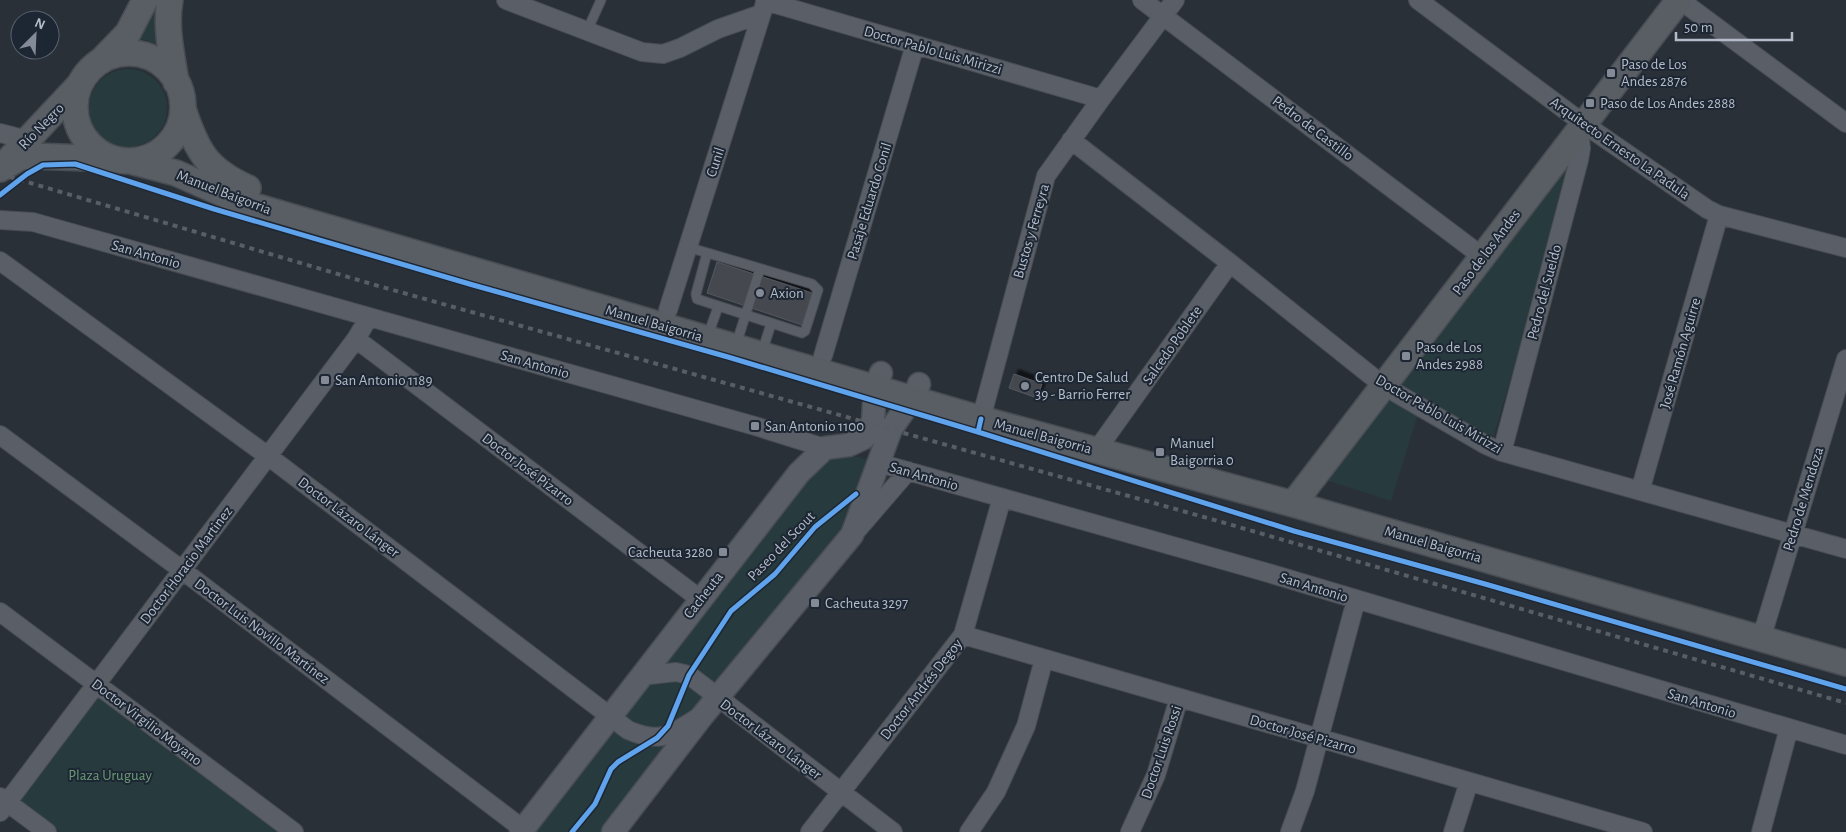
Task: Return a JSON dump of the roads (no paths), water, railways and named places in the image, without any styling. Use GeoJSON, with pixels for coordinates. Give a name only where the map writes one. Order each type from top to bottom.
{"type":"FeatureCollection","features":[{"type":"Feature","properties":{"kind":"main road"},"geometry":{"type":"LineString","coordinates":[[145,0],[128,33],[88,72],[80,84],[76,99],[75,114],[80,130],[88,143],[100,153],[122,160],[152,156],[162,150],[177,132],[181,121],[183,109],[181,95],[176,82],[170,40],[170,0]]}},
{"type":"Feature","properties":{"kind":"main road","name":"Paso de los Andes"},"geometry":{"type":"LineString","coordinates":[[1298,498],[1680,0]]}},
{"type":"Feature","properties":{"kind":"main road"},"geometry":{"type":"LineString","coordinates":[[99,62],[120,54],[142,55],[162,65],[176,82]]}},
{"type":"Feature","properties":{"kind":"main road","name":"Río Negro"},"geometry":{"type":"LineString","coordinates":[[1,168],[80,84]]}},
{"type":"Feature","properties":{"kind":"main road","name":"Manuel Baigorria"},"geometry":{"type":"LineString","coordinates":[[183,109],[192,134],[203,156],[222,174],[251,190],[823,356],[878,381]]}},
{"type":"Feature","properties":{"kind":"main road","name":"Río Negro"},"geometry":{"type":"LineString","coordinates":[[1,168],[21,157],[33,156],[122,160]]}},
{"type":"Feature","properties":{"kind":"main road","name":"Manuel Baigorria"},"geometry":{"type":"LineString","coordinates":[[122,160],[176,173],[244,203],[712,323]]}},
{"type":"Feature","properties":{"kind":"main road","name":"Manuel Baigorria"},"geometry":{"type":"LineString","coordinates":[[766,339],[878,381],[982,411],[1298,498],[1761,631],[1846,649]]}},
{"type":"Feature","properties":{"kind":"main road","name":"Manuel Baigorria"},"geometry":{"type":"LineString","coordinates":[[1761,631],[1846,663]]}},
{"type":"Feature","properties":{"kind":"street"},"geometry":{"type":"LineString","coordinates":[[506,0],[642,52],[663,54],[680,48],[764,5]]}},
{"type":"Feature","properties":{"kind":"street","name":"Pedro de Castillo"},"geometry":{"type":"LineString","coordinates":[[1142,0],[1483,257]]}},
{"type":"Feature","properties":{"kind":"street","name":"Bustos y Ferreyra"},"geometry":{"type":"LineString","coordinates":[[982,411],[1041,191],[1051,168],[1175,0]]}},
{"type":"Feature","properties":{"kind":"street","name":"Arquitecto Ernesto La Padula"},"geometry":{"type":"LineString","coordinates":[[1418,0],[1581,128],[1707,209],[1719,214],[1846,248]]}},
{"type":"Feature","properties":{"kind":"street"},"geometry":{"type":"LineString","coordinates":[[1680,0],[1846,123]]}},
{"type":"Feature","properties":{"kind":"street","name":"Doctor Pablo Luis Mirizzi"},"geometry":{"type":"LineString","coordinates":[[764,5],[915,45],[1101,99]]}},
{"type":"Feature","properties":{"kind":"street","name":"Cunil"},"geometry":{"type":"LineString","coordinates":[[668,310],[764,5]]}},
{"type":"Feature","properties":{"kind":"street","name":"Pasaje Eduardo Conil"},"geometry":{"type":"LineString","coordinates":[[823,356],[915,45]]}},
{"type":"Feature","properties":{"kind":"street","name":"Pedro del Sueldo"},"geometry":{"type":"LineString","coordinates":[[1502,452],[1580,160],[1581,128]]}},
{"type":"Feature","properties":{"kind":"street"},"geometry":{"type":"LineString","coordinates":[[0,132],[27,140]]}},
{"type":"Feature","properties":{"kind":"street","name":"Doctor Pablo Luis Mirizzi"},"geometry":{"type":"LineString","coordinates":[[1071,140],[1230,263],[1384,386],[1502,452],[1846,549]]}},
{"type":"Feature","properties":{"kind":"street","name":"José Ramón Aguirre"},"geometry":{"type":"LineString","coordinates":[[1640,490],[1719,214]]}},
{"type":"Feature","properties":{"kind":"street","name":"San Antonio"},"geometry":{"type":"LineString","coordinates":[[0,220],[33,222],[755,426],[825,448],[1264,572],[1846,745]]}},
{"type":"Feature","properties":{"kind":"street","name":"Doctor Lázaro Lánger"},"geometry":{"type":"LineString","coordinates":[[0,261],[268,456],[628,730],[639,735],[657,738],[674,732],[703,715]]}},
{"type":"Feature","properties":{"kind":"street","name":"Salcedo Poblete"},"geometry":{"type":"LineString","coordinates":[[1101,444],[1230,263]]}},
{"type":"Feature","properties":{"kind":"street","name":"Doctor Horacio Martinez"},"geometry":{"type":"LineString","coordinates":[[2,804],[96,684],[268,456],[356,339],[369,317]]}},
{"type":"Feature","properties":{"kind":"street","name":"Doctor José Pizarro"},"geometry":{"type":"LineString","coordinates":[[356,339],[700,599]]}},
{"type":"Feature","properties":{"kind":"street","name":"Pedro de Mendoza"},"geometry":{"type":"LineString","coordinates":[[1761,631],[1846,360]]}},
{"type":"Feature","properties":{"kind":"street"},"geometry":{"type":"LineString","coordinates":[[825,448],[849,445],[864,438],[873,421],[878,381]]}},
{"type":"Feature","properties":{"kind":"street"},"geometry":{"type":"LineString","coordinates":[[852,535],[891,429],[916,392]]}},
{"type":"Feature","properties":{"kind":"street","name":"Doctor Luis Novillo Martínez"},"geometry":{"type":"LineString","coordinates":[[0,435],[182,570],[522,831]]}},
{"type":"Feature","properties":{"kind":"street","name":"Cacheuta"},"geometry":{"type":"LineString","coordinates":[[522,831],[799,473],[825,448]]}},
{"type":"Feature","properties":{"kind":"street"},"geometry":{"type":"LineString","coordinates":[[613,832],[703,715],[852,535],[908,471]]}},
{"type":"Feature","properties":{"kind":"street","name":"Doctor Andrés Degoy"},"geometry":{"type":"LineString","coordinates":[[810,832],[963,635],[1002,498]]}},
{"type":"Feature","properties":{"kind":"street"},"geometry":{"type":"LineString","coordinates":[[1290,832],[1305,791],[1356,600]]}},
{"type":"Feature","properties":{"kind":"street","name":"Doctor Virgilio Moyano"},"geometry":{"type":"LineString","coordinates":[[0,612],[294,832]]}},
{"type":"Feature","properties":{"kind":"street","name":"Doctor José Pizarro"},"geometry":{"type":"LineString","coordinates":[[963,635],[1469,782],[1603,826],[1643,832]]}},
{"type":"Feature","properties":{"kind":"street"},"geometry":{"type":"LineString","coordinates":[[969,832],[996,792],[1026,726],[1044,659]]}},
{"type":"Feature","properties":{"kind":"street","name":"Doctor Lázaro Lánger"},"geometry":{"type":"LineString","coordinates":[[641,676],[676,672],[689,675],[893,832]]}},
{"type":"Feature","properties":{"kind":"street","name":"Doctor Luis Rossi"},"geometry":{"type":"LineString","coordinates":[[1130,832],[1156,775],[1179,698]]}},
{"type":"Feature","properties":{"kind":"street"},"geometry":{"type":"LineString","coordinates":[[1761,832],[1789,728]]}},
{"type":"Feature","properties":{"kind":"street"},"geometry":{"type":"LineString","coordinates":[[1453,832],[1469,782]]}},
{"type":"Feature","properties":{"kind":"street"},"geometry":{"type":"LineString","coordinates":[[2,804],[47,832]]}},
{"type":"Feature","properties":{"kind":"lane"},"geometry":{"type":"LineString","coordinates":[[587,31],[601,0]]}},
{"type":"Feature","properties":{"kind":"lane"},"geometry":{"type":"LineString","coordinates":[[688,247],[812,284],[818,290],[805,331],[766,339]]}},
{"type":"Feature","properties":{"kind":"lane"},"geometry":{"type":"LineString","coordinates":[[707,253],[696,294],[697,299],[712,323],[740,331],[760,269]]}},
{"type":"Feature","properties":{"kind":"railway"},"geometry":{"type":"LineString","coordinates":[[0,174],[375,285],[1211,519],[1846,703]]}},
{"type":"Feature","properties":{"kind":"place","name":"Paso de Los Andes 2876"},"geometry":{"type":"Point","coordinates":[1611,73]}},
{"type":"Feature","properties":{"kind":"place","name":"Paso de Los Andes 2888"},"geometry":{"type":"Point","coordinates":[1590,103]}},
{"type":"Feature","properties":{"kind":"place","name":"Axion"},"geometry":{"type":"Point","coordinates":[760,293]}},
{"type":"Feature","properties":{"kind":"place","name":"Paso de Los Andes 2988"},"geometry":{"type":"Point","coordinates":[1406,356]}},
{"type":"Feature","properties":{"kind":"place","name":"San Antonio 1189"},"geometry":{"type":"Point","coordinates":[325,380]}},
{"type":"Feature","properties":{"kind":"place","name":"Centro De Salud 39 - Barrio Ferrer"},"geometry":{"type":"Point","coordinates":[1025,386]}},
{"type":"Feature","properties":{"kind":"place","name":"San Antonio 1100"},"geometry":{"type":"Point","coordinates":[755,426]}},
{"type":"Feature","properties":{"kind":"place","name":"Manuel Baigorria 0"},"geometry":{"type":"Point","coordinates":[1160,452]}},
{"type":"Feature","properties":{"kind":"place","name":"Cacheuta 3280"},"geometry":{"type":"Point","coordinates":[723,552]}},
{"type":"Feature","properties":{"kind":"place","name":"Cacheuta 3297"},"geometry":{"type":"Point","coordinates":[815,603]}},
{"type":"Feature","properties":{"kind":"park label","name":"Plaza Uruguay"},"geometry":{"type":"Point","coordinates":[110,775]}}]}
